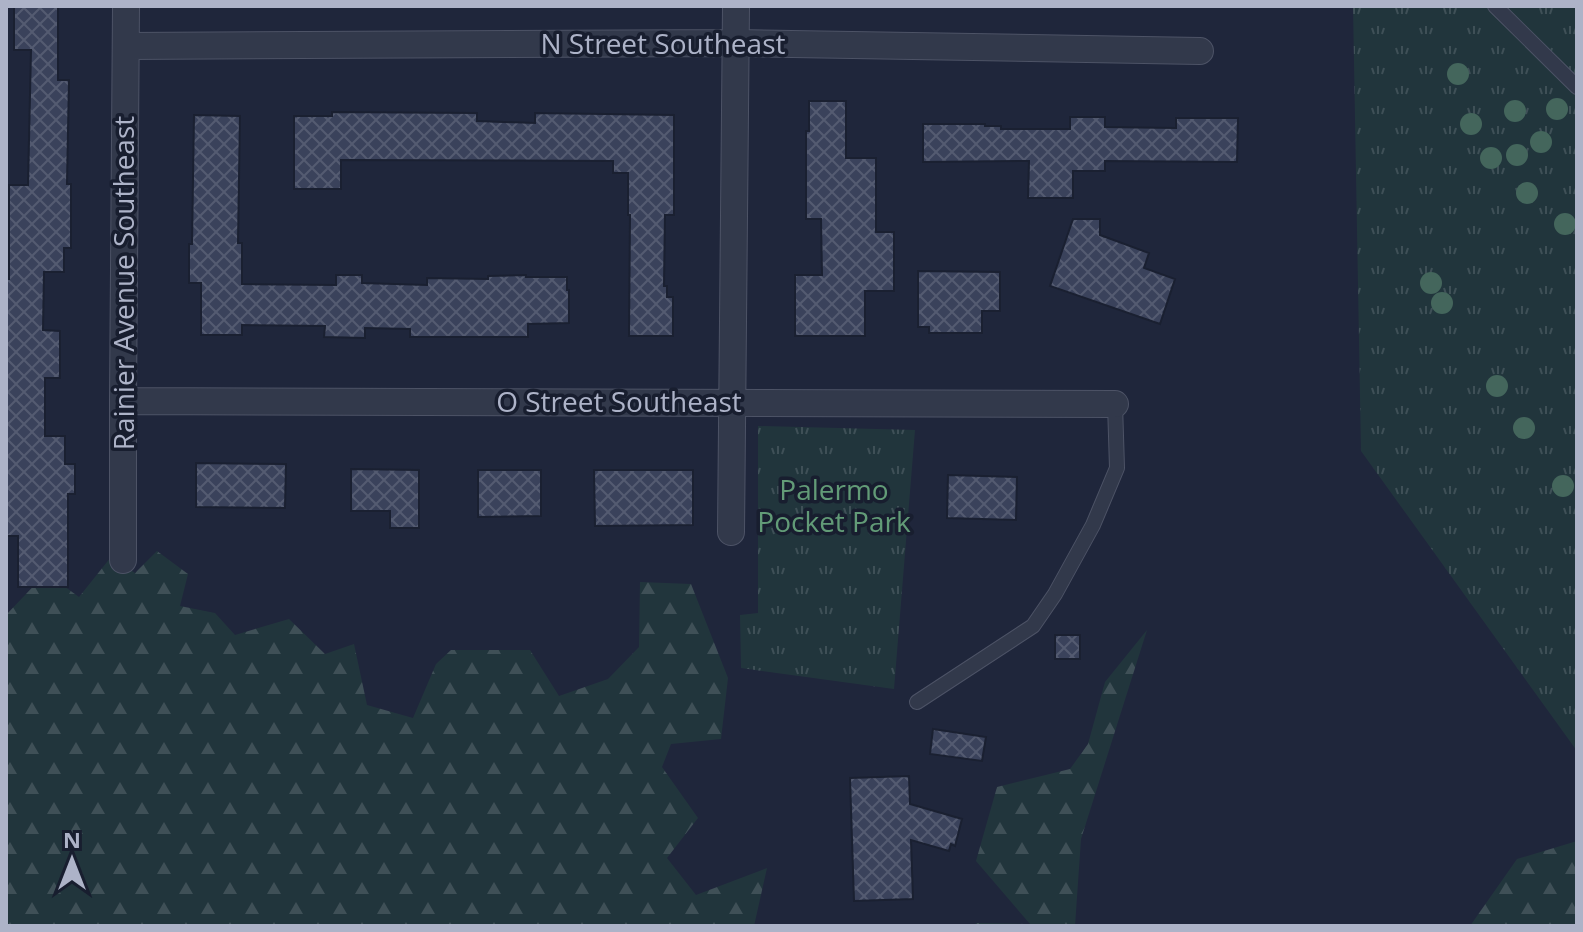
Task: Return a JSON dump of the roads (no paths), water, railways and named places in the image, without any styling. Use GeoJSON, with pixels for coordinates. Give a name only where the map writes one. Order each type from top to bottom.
{"type":"FeatureCollection","features":[{"type":"Feature","properties":{"kind":"street","name":"Rainier Avenue Southeast"},"geometry":{"type":"LineString","coordinates":[[123,560],[126,6]]}},
{"type":"Feature","properties":{"kind":"street"},"geometry":{"type":"LineString","coordinates":[[731,532],[736,6]]}},
{"type":"Feature","properties":{"kind":"street","name":"N Street Southeast"},"geometry":{"type":"LineString","coordinates":[[126,46],[736,43],[1200,51]]}},
{"type":"Feature","properties":{"kind":"street","name":"O Street Southeast"},"geometry":{"type":"LineString","coordinates":[[123,401],[1115,404]]}},
{"type":"Feature","properties":{"kind":"lane"},"geometry":{"type":"LineString","coordinates":[[1495,6],[1577,87]]}},
{"type":"Feature","properties":{"kind":"lane"},"geometry":{"type":"LineString","coordinates":[[917,702],[1033,626],[1055,594],[1093,525],[1117,468],[1115,404]]}},
{"type":"Feature","properties":{"kind":"park label","name":"Palermo Pocket Park"},"geometry":{"type":"Point","coordinates":[834,506]}}]}
